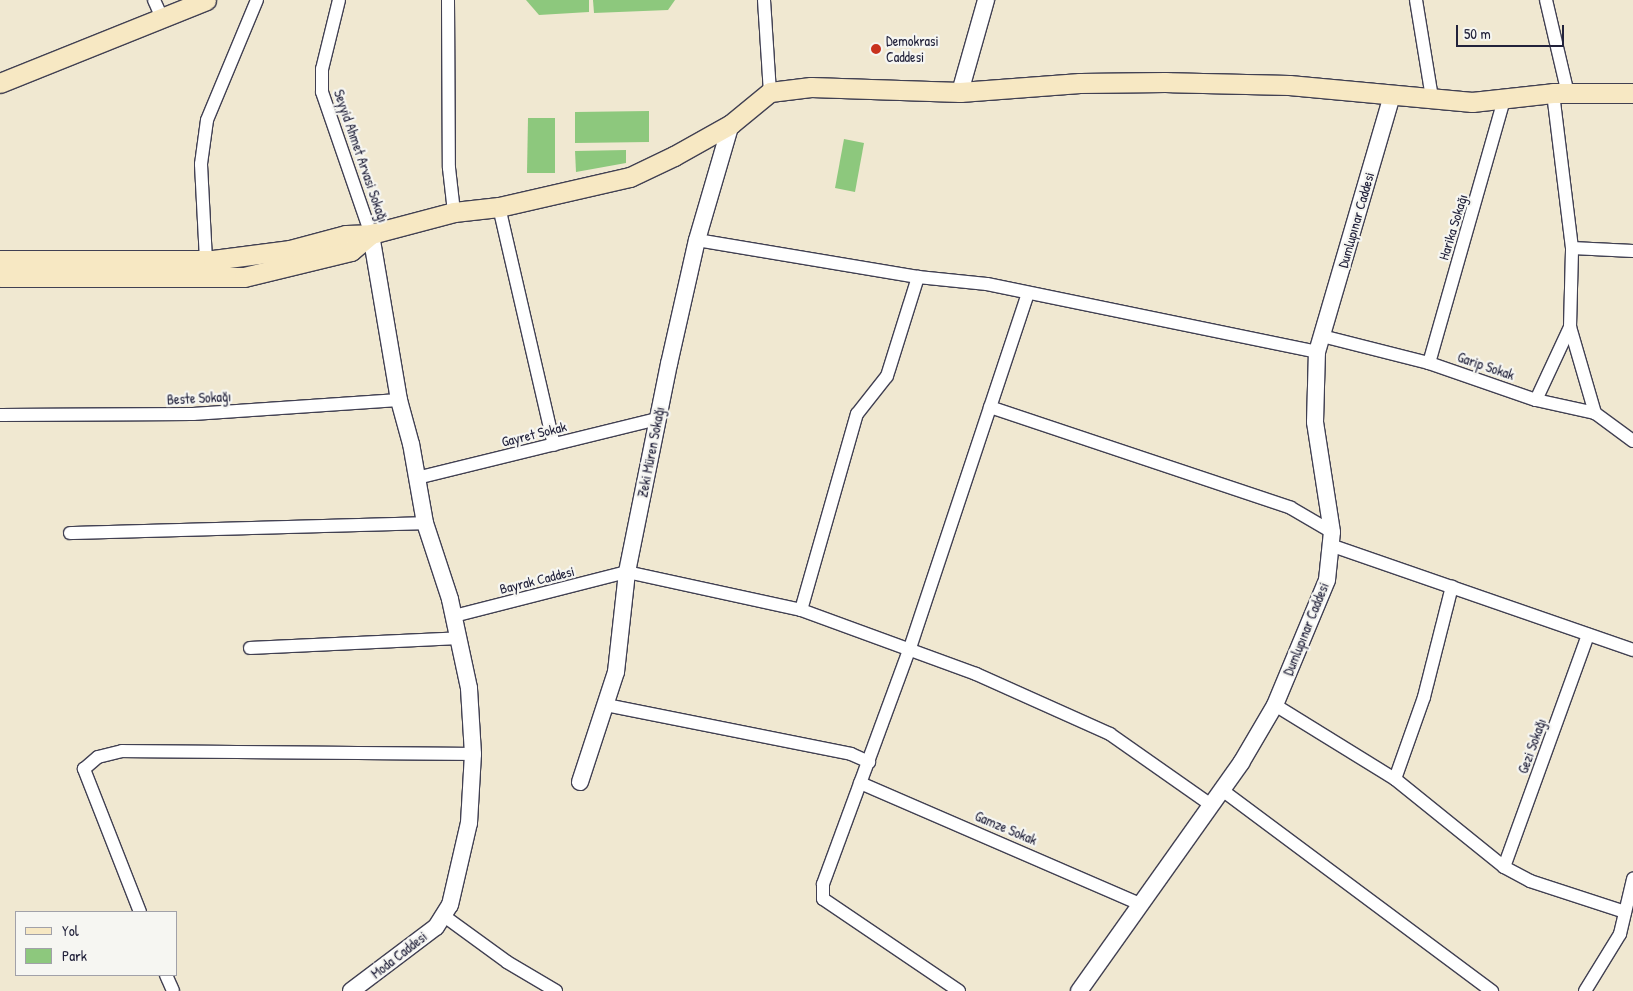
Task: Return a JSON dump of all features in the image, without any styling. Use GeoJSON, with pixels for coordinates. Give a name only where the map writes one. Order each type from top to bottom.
{"type":"FeatureCollection","features":[{"type":"Feature","properties":{"kind":"main road"},"geometry":{"type":"LineString","coordinates":[[0,83],[206,0]]}},
{"type":"Feature","properties":{"kind":"main road"},"geometry":{"type":"LineString","coordinates":[[0,260],[206,260],[290,250],[346,235],[371,234],[454,212],[499,207],[630,177],[674,156],[731,124],[770,92],[811,86],[960,92],[1080,83],[1165,82],[1289,85],[1392,96],[1504,100],[1560,94],[1633,93]]}},
{"type":"Feature","properties":{"kind":"main road"},"geometry":{"type":"LineString","coordinates":[[0,278],[244,277],[351,251],[371,234]]}},
{"type":"Feature","properties":{"kind":"street"},"geometry":{"type":"LineString","coordinates":[[154,0],[162,18]]}},
{"type":"Feature","properties":{"kind":"street"},"geometry":{"type":"LineString","coordinates":[[206,260],[200,164],[207,120],[257,0]]}},
{"type":"Feature","properties":{"kind":"street","name":"Seyyid Ahmet Arvasi Sokağı"},"geometry":{"type":"LineString","coordinates":[[339,0],[322,69],[322,92],[371,234]]}},
{"type":"Feature","properties":{"kind":"street"},"geometry":{"type":"LineString","coordinates":[[448,0],[449,168],[454,212]]}},
{"type":"Feature","properties":{"kind":"street"},"geometry":{"type":"LineString","coordinates":[[764,0],[770,92]]}},
{"type":"Feature","properties":{"kind":"street"},"geometry":{"type":"LineString","coordinates":[[960,92],[986,0]]}},
{"type":"Feature","properties":{"kind":"street"},"geometry":{"type":"LineString","coordinates":[[1416,0],[1432,98]]}},
{"type":"Feature","properties":{"kind":"street"},"geometry":{"type":"LineString","coordinates":[[1546,0],[1560,94],[1572,248],[1570,327],[1595,414]]}},
{"type":"Feature","properties":{"kind":"street","name":"Dumlupınar Caddesi"},"geometry":{"type":"LineString","coordinates":[[1079,991],[1138,904],[1222,790],[1275,705],[1327,580],[1331,538],[1315,422],[1320,344],[1392,96]]}},
{"type":"Feature","properties":{"kind":"street","name":"Harika Sokağı"},"geometry":{"type":"LineString","coordinates":[[1429,363],[1504,100]]}},
{"type":"Feature","properties":{"kind":"street","name":"Zeki Müren Sokağı"},"geometry":{"type":"LineString","coordinates":[[580,782],[616,672],[627,572],[658,419],[698,240],[731,124]]}},
{"type":"Feature","properties":{"kind":"street"},"geometry":{"type":"LineString","coordinates":[[499,207],[554,445]]}},
{"type":"Feature","properties":{"kind":"street"},"geometry":{"type":"LineString","coordinates":[[371,234],[399,400],[425,523],[454,616],[469,688],[473,754],[469,823],[461,864],[444,916],[508,962],[556,991]]}},
{"type":"Feature","properties":{"kind":"street","name":"Garip Sokak"},"geometry":{"type":"LineString","coordinates":[[698,240],[918,276],[987,284],[1028,294],[1429,363],[1536,400],[1595,414],[1633,441]]}},
{"type":"Feature","properties":{"kind":"street"},"geometry":{"type":"LineString","coordinates":[[1572,248],[1633,251]]}},
{"type":"Feature","properties":{"kind":"street"},"geometry":{"type":"LineString","coordinates":[[801,610],[857,414],[887,376],[918,276]]}},
{"type":"Feature","properties":{"kind":"street"},"geometry":{"type":"LineString","coordinates":[[958,991],[823,899],[823,884],[910,648],[1028,294]]}},
{"type":"Feature","properties":{"kind":"street"},"geometry":{"type":"LineString","coordinates":[[1536,400],[1570,327]]}},
{"type":"Feature","properties":{"kind":"street","name":"Beste Sokağı"},"geometry":{"type":"LineString","coordinates":[[0,415],[193,414],[399,400]]}},
{"type":"Feature","properties":{"kind":"street"},"geometry":{"type":"LineString","coordinates":[[990,407],[1291,508],[1331,538],[1452,586],[1633,650]]}},
{"type":"Feature","properties":{"kind":"street","name":"Gayret Sokak"},"geometry":{"type":"LineString","coordinates":[[417,478],[658,419]]}},
{"type":"Feature","properties":{"kind":"street"},"geometry":{"type":"LineString","coordinates":[[70,533],[425,523]]}},
{"type":"Feature","properties":{"kind":"street"},"geometry":{"type":"LineString","coordinates":[[627,572],[801,610],[910,648],[976,674],[1110,734],[1211,805]]}},
{"type":"Feature","properties":{"kind":"street","name":"Bayrak Caddesi"},"geometry":{"type":"LineString","coordinates":[[454,616],[627,572]]}},
{"type":"Feature","properties":{"kind":"street"},"geometry":{"type":"LineString","coordinates":[[1395,779],[1424,697],[1452,586]]}},
{"type":"Feature","properties":{"kind":"street","name":"Gezi Sokağı"},"geometry":{"type":"LineString","coordinates":[[1504,866],[1588,635]]}},
{"type":"Feature","properties":{"kind":"street"},"geometry":{"type":"LineString","coordinates":[[250,648],[459,638]]}},
{"type":"Feature","properties":{"kind":"street"},"geometry":{"type":"LineString","coordinates":[[606,705],[850,754],[869,762]]}},
{"type":"Feature","properties":{"kind":"street"},"geometry":{"type":"LineString","coordinates":[[1275,705],[1395,779],[1504,866],[1530,881],[1625,912]]}},
{"type":"Feature","properties":{"kind":"street"},"geometry":{"type":"LineString","coordinates":[[140,911],[84,770],[98,757],[122,751],[473,754]]}},
{"type":"Feature","properties":{"kind":"street","name":"Gamze Sokak"},"geometry":{"type":"LineString","coordinates":[[860,783],[1138,904]]}},
{"type":"Feature","properties":{"kind":"street"},"geometry":{"type":"LineString","coordinates":[[1222,790],[1492,991]]}},
{"type":"Feature","properties":{"kind":"street"},"geometry":{"type":"LineString","coordinates":[[1585,991],[1620,934],[1633,879]]}},
{"type":"Feature","properties":{"kind":"street","name":"Moda Caddesi"},"geometry":{"type":"LineString","coordinates":[[351,991],[436,927],[444,916]]}},
{"type":"Feature","properties":{"kind":"street"},"geometry":{"type":"LineString","coordinates":[[166,976],[173,991]]}},
{"type":"Feature","properties":{"kind":"green space"},"geometry":{"type":"Polygon","coordinates":[[[526,0],[589,0],[589,12],[539,15],[526,0]]]}},
{"type":"Feature","properties":{"kind":"green space"},"geometry":{"type":"Polygon","coordinates":[[[593,0],[675,0],[668,10],[594,13],[593,0]]]}},
{"type":"Feature","properties":{"kind":"green space"},"geometry":{"type":"Polygon","coordinates":[[[649,111],[649,142],[575,143],[575,112],[649,111]]]}},
{"type":"Feature","properties":{"kind":"green space"},"geometry":{"type":"Polygon","coordinates":[[[528,118],[555,118],[555,173],[527,173],[528,118]]]}},
{"type":"Feature","properties":{"kind":"green space"},"geometry":{"type":"Polygon","coordinates":[[[844,139],[864,143],[855,192],[835,188],[844,139]]]}},
{"type":"Feature","properties":{"kind":"green space"},"geometry":{"type":"Polygon","coordinates":[[[626,150],[626,163],[576,172],[575,151],[626,150]]]}},
{"type":"Feature","properties":{"kind":"place","name":"Demokrasi Caddesi"},"geometry":{"type":"Point","coordinates":[876,49]}}]}
